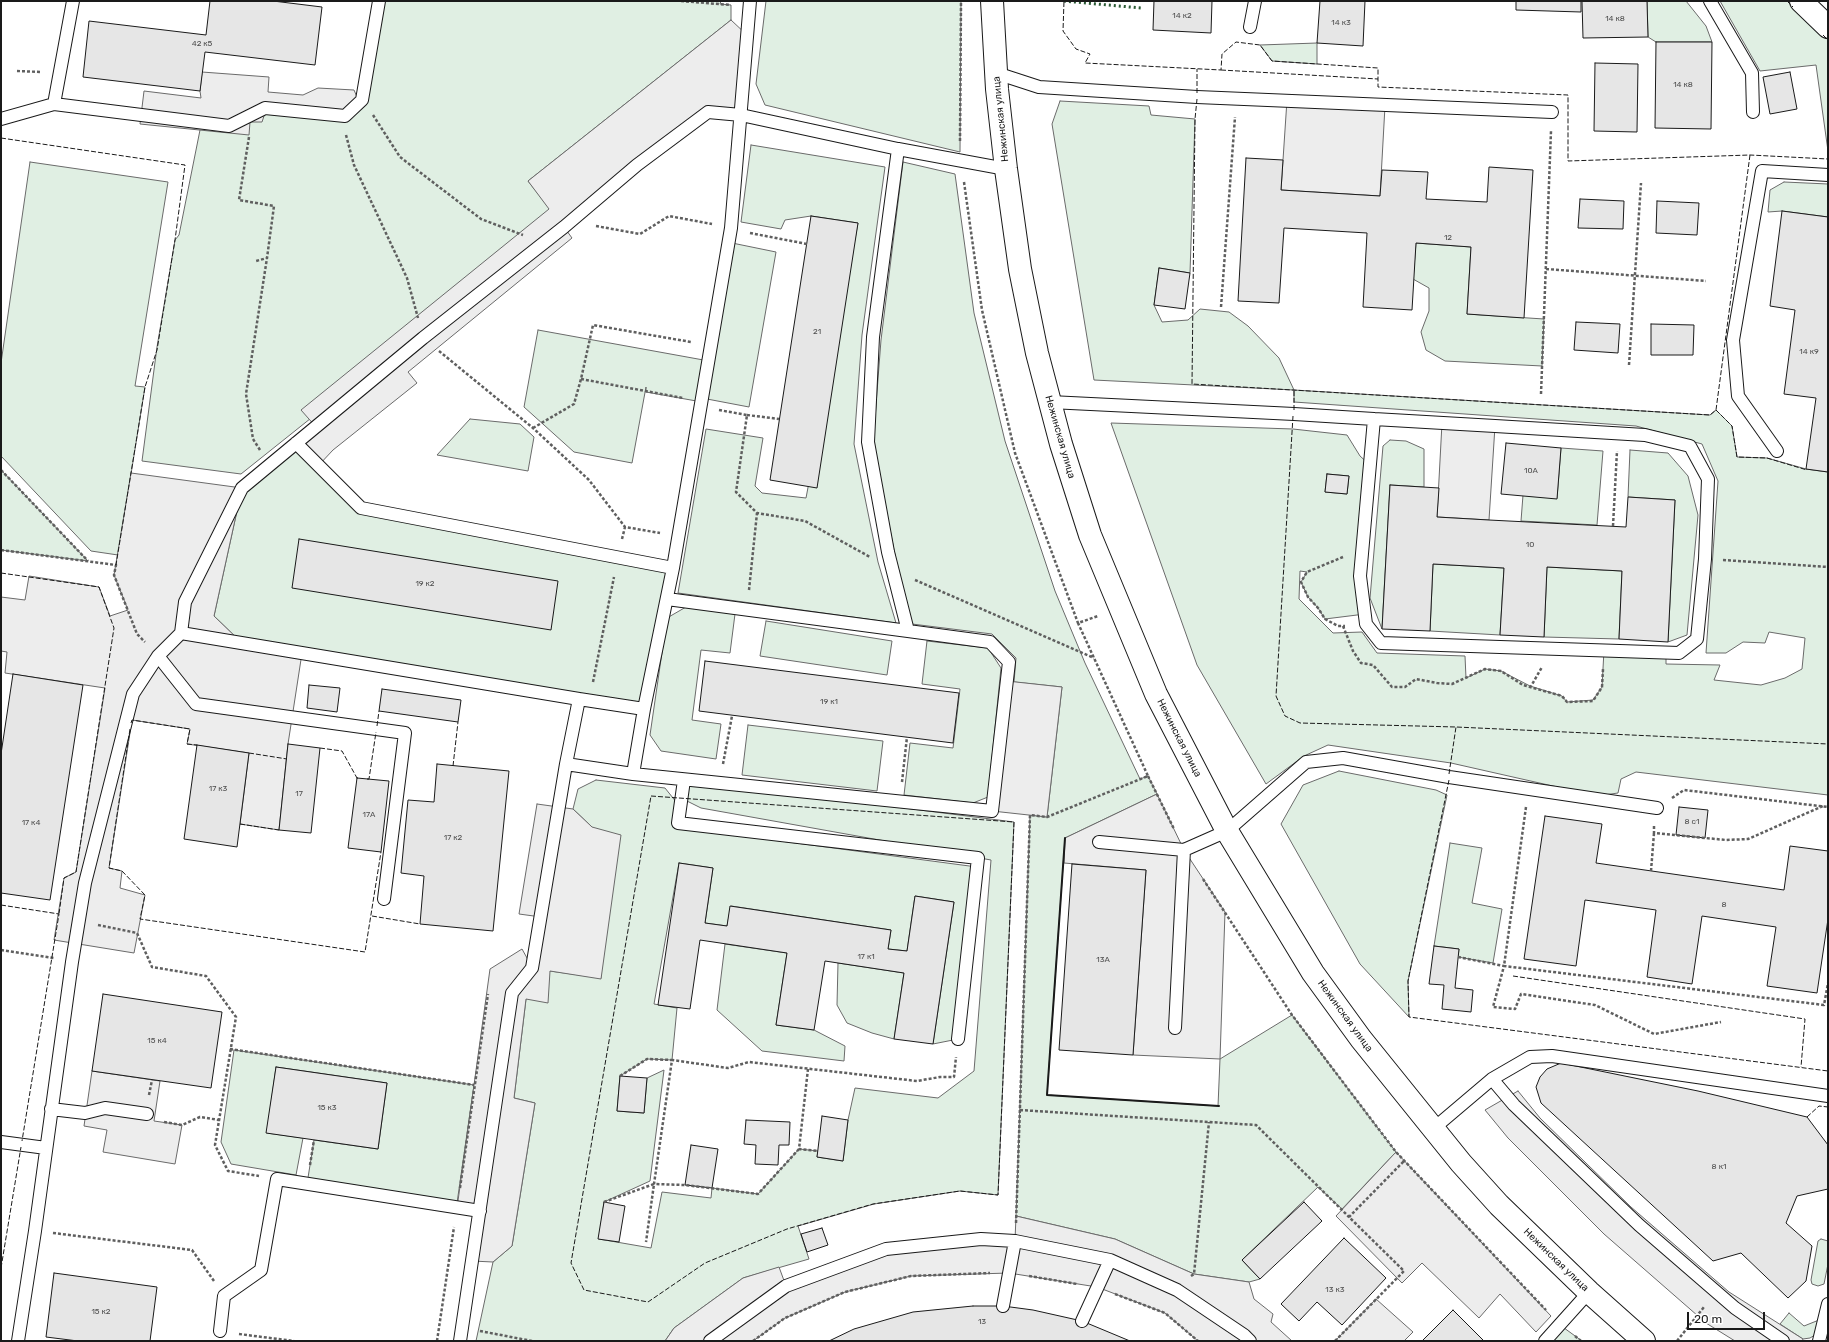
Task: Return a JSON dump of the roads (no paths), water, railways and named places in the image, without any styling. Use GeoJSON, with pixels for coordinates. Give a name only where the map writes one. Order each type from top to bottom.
{"type":"FeatureCollection","features":[{"type":"Feature","properties":{"kind":"street","name":"Нежинская улица"},"geometry":{"type":"LineString","coordinates":[[992,1],[996,73],[1006,169],[1020,269],[1037,354],[1060,444],[1090,535],[1156,694],[1227,831],[1313,973],[1361,1039],[1433,1129],[1499,1205],[1589,1292],[1644,1341]]}},
{"type":"Feature","properties":{"kind":"street"},"geometry":{"type":"LineString","coordinates":[[1801,1],[1828,26]]}},
{"type":"Feature","properties":{"kind":"lane"},"geometry":{"type":"LineString","coordinates":[[54,104],[73,1]]}},
{"type":"Feature","properties":{"kind":"lane"},"geometry":{"type":"LineString","coordinates":[[1,119],[54,104],[229,126],[265,108],[345,116],[362,100],[379,1]]}},
{"type":"Feature","properties":{"kind":"lane"},"geometry":{"type":"LineString","coordinates":[[1250,26],[1255,1]]}},
{"type":"Feature","properties":{"kind":"lane"},"geometry":{"type":"LineString","coordinates":[[1710,1],[1752,73],[1753,112]]}},
{"type":"Feature","properties":{"kind":"lane"},"geometry":{"type":"LineString","coordinates":[[633,774],[644,709],[673,568],[731,228],[750,4]]}},
{"type":"Feature","properties":{"kind":"lane"},"geometry":{"type":"LineString","coordinates":[[996,73],[1039,87],[1236,98],[1552,112]]}},
{"type":"Feature","properties":{"kind":"lane"},"geometry":{"type":"LineString","coordinates":[[18,1341],[35,1231],[72,962],[85,883],[134,694],[158,656],[181,633],[185,602],[242,488],[423,338],[572,221],[637,165],[708,112],[741,115],[898,149],[1006,169]]}},
{"type":"Feature","properties":{"kind":"lane"},"geometry":{"type":"LineString","coordinates":[[898,149],[873,337],[868,442],[888,552],[908,631]]}},
{"type":"Feature","properties":{"kind":"lane"},"geometry":{"type":"LineString","coordinates":[[1777,451],[1738,396],[1733,340],[1762,171],[1828,175]]}},
{"type":"Feature","properties":{"kind":"lane"},"geometry":{"type":"LineString","coordinates":[[1050,402],[1374,419],[1618,433],[1645,435],[1690,446],[1708,478],[1705,559],[1697,639],[1679,652],[1381,643],[1366,624],[1360,576],[1374,419]]}},
{"type":"Feature","properties":{"kind":"lane"},"geometry":{"type":"LineString","coordinates":[[296,443],[361,508],[673,568]]}},
{"type":"Feature","properties":{"kind":"lane"},"geometry":{"type":"LineString","coordinates":[[566,764],[633,774],[720,784],[992,811],[1009,662],[990,642],[667,599]]}},
{"type":"Feature","properties":{"kind":"lane"},"geometry":{"type":"LineString","coordinates":[[181,633],[644,709]]}},
{"type":"Feature","properties":{"kind":"lane"},"geometry":{"type":"LineString","coordinates":[[158,656],[196,704],[405,733],[384,900]]}},
{"type":"Feature","properties":{"kind":"lane"},"geometry":{"type":"LineString","coordinates":[[460,1341],[512,993],[532,968],[566,764],[584,700]]}},
{"type":"Feature","properties":{"kind":"lane"},"geometry":{"type":"LineString","coordinates":[[1099,842],[1184,850],[1227,831],[1306,762],[1343,758],[1657,808]]}},
{"type":"Feature","properties":{"kind":"lane"},"geometry":{"type":"LineString","coordinates":[[684,780],[678,822],[978,858],[958,1039]]}},
{"type":"Feature","properties":{"kind":"lane"},"geometry":{"type":"LineString","coordinates":[[1175,1028],[1184,850]]}},
{"type":"Feature","properties":{"kind":"lane"},"geometry":{"type":"LineString","coordinates":[[1433,1129],[1492,1079],[1530,1057],[1552,1056],[1828,1096]]}},
{"type":"Feature","properties":{"kind":"lane"},"geometry":{"type":"LineString","coordinates":[[1492,1079],[1514,1105],[1639,1226],[1736,1308],[1783,1341]]}},
{"type":"Feature","properties":{"kind":"lane"},"geometry":{"type":"LineString","coordinates":[[51,1109],[85,1113],[105,1108],[147,1114]]}},
{"type":"Feature","properties":{"kind":"lane"},"geometry":{"type":"LineString","coordinates":[[1,1142],[46,1148]]}},
{"type":"Feature","properties":{"kind":"lane"},"geometry":{"type":"LineString","coordinates":[[220,1331],[224,1296],[261,1270],[277,1179],[480,1211]]}},
{"type":"Feature","properties":{"kind":"lane"},"geometry":{"type":"LineString","coordinates":[[710,1341],[786,1286],[886,1249],[981,1239],[1015,1241],[1110,1260],[1178,1290],[1244,1335],[1250,1341]]}},
{"type":"Feature","properties":{"kind":"lane"},"geometry":{"type":"LineString","coordinates":[[1003,1306],[1015,1241]]}},
{"type":"Feature","properties":{"kind":"lane"},"geometry":{"type":"LineString","coordinates":[[1082,1321],[1110,1260]]}},
{"type":"Feature","properties":{"kind":"lane"},"geometry":{"type":"LineString","coordinates":[[1545,1341],[1589,1292]]}},
{"type":"Feature","properties":{"kind":"lane"},"geometry":{"type":"LineString","coordinates":[[1819,1341],[1828,1304]]}}]}
